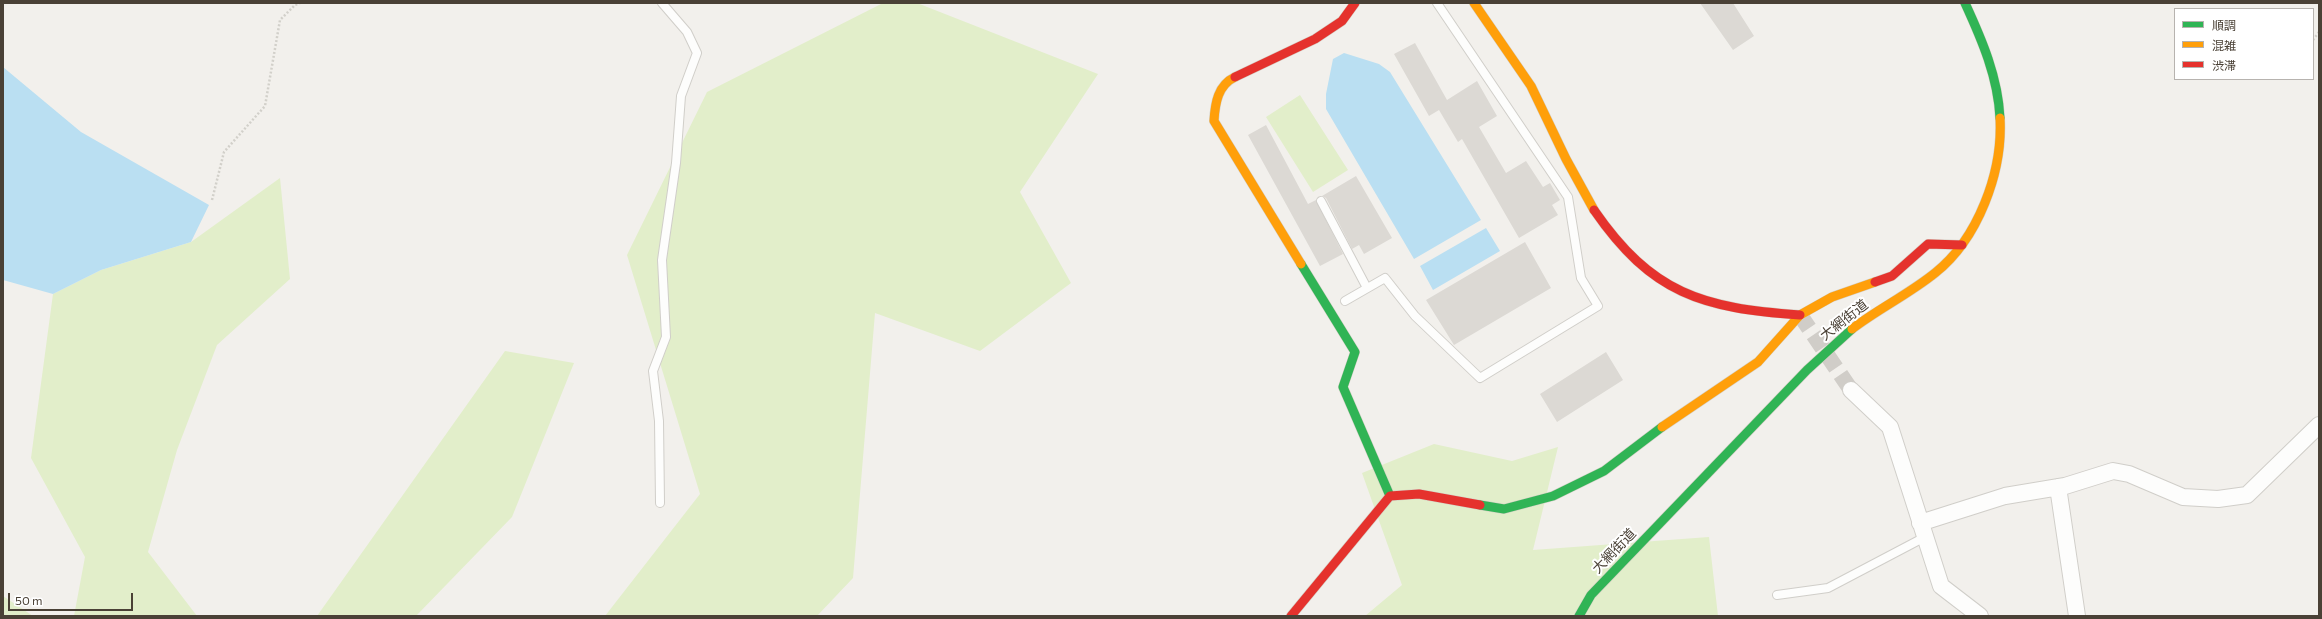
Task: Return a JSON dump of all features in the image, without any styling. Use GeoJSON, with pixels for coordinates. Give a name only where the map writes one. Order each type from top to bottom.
{"type":"FeatureCollection","features":[{"type":"Feature","properties":{"kind":"street"},"geometry":{"type":"LineString","coordinates":[[1355,3],[1342,20],[1315,39],[1228,80],[1215,100],[1214,121],[1355,352],[1343,387],[1390,496]]}},
{"type":"Feature","properties":{"kind":"street"},"geometry":{"type":"LineString","coordinates":[[1474,3],[1538,98],[1557,164],[1620,248],[1649,272],[1680,292],[1722,306],[1750,311],[1800,315]]}},
{"type":"Feature","properties":{"kind":"street","name":"大網街道"},"geometry":{"type":"LineString","coordinates":[[1579,616],[1591,595],[1807,370],[1845,334],[1938,271],[1962,245],[1979,214],[1994,179],[2001,140],[2000,105],[1994,75],[1985,43],[1965,3]]}},
{"type":"Feature","properties":{"kind":"street"},"geometry":{"type":"LineString","coordinates":[[1291,616],[1390,496],[1419,494],[1504,509],[1553,496],[1604,471],[1683,412],[1758,362],[1800,315],[1832,297],[1892,276],[1928,244],[1962,245]]}},
{"type":"Feature","properties":{"kind":"street"},"geometry":{"type":"LineString","coordinates":[[1851,390],[1890,427],[1941,586],[1980,616]]}},
{"type":"Feature","properties":{"kind":"street"},"geometry":{"type":"LineString","coordinates":[[1922,530],[2005,496],[2058,487],[2113,471],[2129,474],[2183,497],[2218,499],[2247,495],[2319,425]]}},
{"type":"Feature","properties":{"kind":"street"},"geometry":{"type":"LineString","coordinates":[[2058,487],[2077,616]]}},
{"type":"Feature","properties":{"kind":"lane"},"geometry":{"type":"LineString","coordinates":[[660,503],[658,420],[653,371],[666,337],[662,260],[676,163],[681,96],[697,53],[687,32],[662,3]]}},
{"type":"Feature","properties":{"kind":"lane"},"geometry":{"type":"LineString","coordinates":[[1345,301],[1385,278],[1415,316],[1480,378],[1598,306],[1581,278],[1568,197],[1557,164],[1438,3]]}},
{"type":"Feature","properties":{"kind":"lane"},"geometry":{"type":"LineString","coordinates":[[1321,201],[1367,288]]}},
{"type":"Feature","properties":{"kind":"lane"},"geometry":{"type":"LineString","coordinates":[[1777,595],[1828,588],[1922,530]]}},
{"type":"Feature","properties":{"kind":"path"},"geometry":{"type":"LineString","coordinates":[[212,200],[224,152],[265,106],[280,20],[295,4],[300,3]]}},
{"type":"Feature","properties":{"kind":"green space"},"geometry":{"type":"Polygon","coordinates":[[[883,3],[917,3],[1098,74],[1020,192],[1071,283],[980,351],[875,313],[853,578],[817,616],[605,616],[700,494],[627,255],[707,92],[883,3]]]}},
{"type":"Feature","properties":{"kind":"green space"},"geometry":{"type":"Polygon","coordinates":[[[1300,95],[1348,170],[1313,192],[1266,117],[1300,95]]]}},
{"type":"Feature","properties":{"kind":"green space"},"geometry":{"type":"Polygon","coordinates":[[[280,178],[290,279],[217,345],[177,450],[148,552],[197,616],[74,616],[85,557],[31,458],[53,294],[101,270],[191,242],[280,178]]]}},
{"type":"Feature","properties":{"kind":"green space"},"geometry":{"type":"Polygon","coordinates":[[[505,351],[574,363],[512,517],[416,616],[317,616],[505,351]]]}},
{"type":"Feature","properties":{"kind":"green space"},"geometry":{"type":"Polygon","coordinates":[[[1434,444],[1512,461],[1558,447],[1533,550],[1709,537],[1718,616],[1365,616],[1402,585],[1362,473],[1434,444]]]}},
{"type":"Feature","properties":{"kind":"green space"},"geometry":{"type":"Polygon","coordinates":[[[3,596],[33,616],[3,616],[3,596]]]}},
{"type":"Feature","properties":{"kind":"water"},"geometry":{"type":"Polygon","coordinates":[[[1344,53],[1379,64],[1390,72],[1481,220],[1414,259],[1326,109],[1326,94],[1333,59],[1344,53]]]}},
{"type":"Feature","properties":{"kind":"water"},"geometry":{"type":"Polygon","coordinates":[[[3,67],[81,132],[209,205],[191,242],[101,270],[53,294],[3,280],[3,67]]]}},
{"type":"Feature","properties":{"kind":"water"},"geometry":{"type":"Polygon","coordinates":[[[1486,228],[1500,251],[1433,290],[1420,266],[1486,228]]]}},
{"type":"Feature","properties":{"kind":"building"},"geometry":{"type":"Polygon","coordinates":[[[1700,3],[1733,3],[1754,36],[1733,50],[1700,3]]]}},
{"type":"Feature","properties":{"kind":"building"},"geometry":{"type":"Polygon","coordinates":[[[1415,43],[1447,100],[1477,81],[1497,116],[1479,127],[1506,173],[1526,161],[1543,187],[1550,183],[1560,200],[1552,205],[1558,215],[1519,238],[1462,139],[1458,142],[1439,110],[1429,116],[1394,54],[1415,43]]]}},
{"type":"Feature","properties":{"kind":"building"},"geometry":{"type":"Polygon","coordinates":[[[1266,125],[1308,204],[1316,200],[1343,254],[1320,266],[1248,135],[1266,125]]]}},
{"type":"Feature","properties":{"kind":"building"},"geometry":{"type":"Polygon","coordinates":[[[1356,176],[1392,238],[1364,254],[1359,245],[1352,249],[1326,198],[1322,196],[1356,176]]]}},
{"type":"Feature","properties":{"kind":"building"},"geometry":{"type":"Polygon","coordinates":[[[1525,242],[1551,288],[1454,345],[1426,300],[1525,242]]]}},
{"type":"Feature","properties":{"kind":"building"},"geometry":{"type":"Polygon","coordinates":[[[1606,352],[1623,380],[1557,422],[1540,394],[1606,352]]]}},
{"type":"Feature","properties":{"kind":"tunnel"},"geometry":{"type":"LineString","coordinates":[[1800,315],[1851,390]]}},
{"type":"Feature","properties":{"kind":"traffic: fast"},"geometry":{"type":"LineString","coordinates":[[1965,3],[1993,73],[1999,103],[2000,118]]}},
{"type":"Feature","properties":{"kind":"traffic: fast"},"geometry":{"type":"LineString","coordinates":[[1301,264],[1355,352],[1343,387],[1390,496]]}},
{"type":"Feature","properties":{"kind":"traffic: fast"},"geometry":{"type":"LineString","coordinates":[[1579,616],[1591,595],[1807,370],[1852,329]]}},
{"type":"Feature","properties":{"kind":"traffic: fast"},"geometry":{"type":"LineString","coordinates":[[1480,505],[1504,509],[1553,496],[1604,471],[1662,427]]}},
{"type":"Feature","properties":{"kind":"traffic: slow"},"geometry":{"type":"LineString","coordinates":[[1474,3],[1531,86],[1566,159],[1594,210]]}},
{"type":"Feature","properties":{"kind":"traffic: slow"},"geometry":{"type":"LineString","coordinates":[[1235,77],[1229,80],[1218,95],[1214,121],[1301,264]]}},
{"type":"Feature","properties":{"kind":"traffic: slow"},"geometry":{"type":"LineString","coordinates":[[1852,329],[1915,288],[1935,273],[1950,259],[1964,242],[1985,203],[1992,182],[2000,139],[2000,118]]}},
{"type":"Feature","properties":{"kind":"traffic: slow"},"geometry":{"type":"LineString","coordinates":[[1662,427],[1758,362],[1800,315],[1832,297],[1875,282]]}},
{"type":"Feature","properties":{"kind":"traffic: jam"},"geometry":{"type":"LineString","coordinates":[[1235,77],[1315,39],[1342,21],[1355,3]]}},
{"type":"Feature","properties":{"kind":"traffic: jam"},"geometry":{"type":"LineString","coordinates":[[1594,210],[1615,238],[1637,261],[1659,278],[1682,291],[1707,301],[1735,307],[1765,312],[1800,315]]}},
{"type":"Feature","properties":{"kind":"traffic: jam"},"geometry":{"type":"LineString","coordinates":[[1875,282],[1892,276],[1928,244],[1962,245]]}},
{"type":"Feature","properties":{"kind":"traffic: jam"},"geometry":{"type":"LineString","coordinates":[[1291,616],[1390,496],[1419,494],[1480,505]]}}]}
